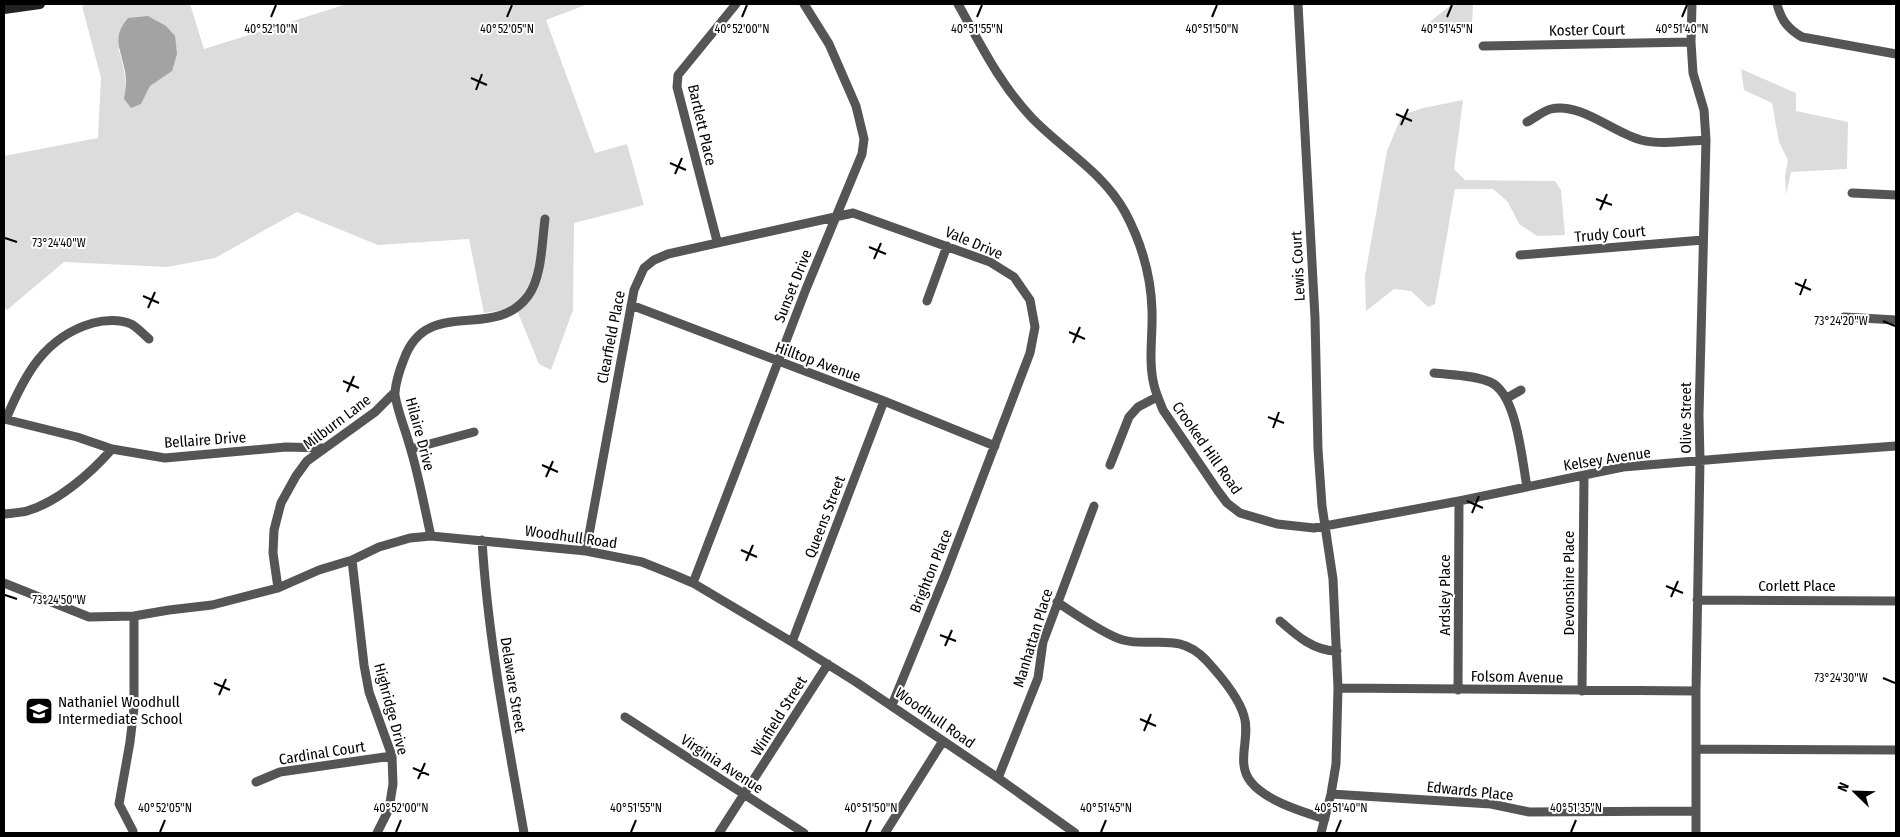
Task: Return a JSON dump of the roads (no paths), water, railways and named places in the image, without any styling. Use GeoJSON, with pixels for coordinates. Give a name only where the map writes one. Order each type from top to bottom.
{"type":"FeatureCollection","features":[{"type":"Feature","properties":{"kind":"main road"},"geometry":{"type":"LineString","coordinates":[[4,9],[40,4]]}},
{"type":"Feature","properties":{"kind":"street","name":"Bartlett Place"},"geometry":{"type":"LineString","coordinates":[[717,242],[677,87],[678,75],[736,4]]}},
{"type":"Feature","properties":{"kind":"street","name":"Sunset Drive"},"geometry":{"type":"LineString","coordinates":[[693,583],[778,362],[862,154],[864,139],[856,106],[829,44],[804,4]]}},
{"type":"Feature","properties":{"kind":"street","name":"Crooked Hill Road"},"geometry":{"type":"LineString","coordinates":[[958,4],[999,79],[1032,118],[1095,172],[1124,211],[1138,239],[1149,276],[1152,308],[1152,372],[1153,385],[1157,397],[1163,410],[1227,503],[1240,513],[1264,521],[1295,526],[1326,526]]}},
{"type":"Feature","properties":{"kind":"street","name":"Lewis Court"},"geometry":{"type":"LineString","coordinates":[[1298,4],[1315,318],[1318,449],[1322,506],[1326,526]]}},
{"type":"Feature","properties":{"kind":"street","name":"Olive Street"},"geometry":{"type":"LineString","coordinates":[[1692,4],[1691,42],[1693,73],[1704,110],[1706,140],[1699,415],[1696,833]]}},
{"type":"Feature","properties":{"kind":"street"},"geometry":{"type":"LineString","coordinates":[[1777,4],[1785,24],[1802,37],[1896,54]]}},
{"type":"Feature","properties":{"kind":"street","name":"Koster Court"},"geometry":{"type":"LineString","coordinates":[[1483,46],[1691,42]]}},
{"type":"Feature","properties":{"kind":"street"},"geometry":{"type":"LineString","coordinates":[[1528,122],[1551,109],[1566,109],[1578,112],[1641,140],[1654,142],[1706,140]]}},
{"type":"Feature","properties":{"kind":"street"},"geometry":{"type":"LineString","coordinates":[[1852,193],[1896,195]]}},
{"type":"Feature","properties":{"kind":"street","name":"Vale Drive"},"geometry":{"type":"LineString","coordinates":[[836,216],[853,213],[990,262],[1014,277],[1030,300],[1035,327],[1030,353],[995,446]]}},
{"type":"Feature","properties":{"kind":"street","name":"Clearfield Place"},"geometry":{"type":"LineString","coordinates":[[586,551],[631,305],[638,279],[644,268],[654,260],[668,254],[836,216]]}},
{"type":"Feature","properties":{"kind":"street","name":"Hilaire Drive"},"geometry":{"type":"LineString","coordinates":[[431,536],[411,449],[394,393],[400,367],[408,347],[424,330],[443,322],[482,320],[501,316],[516,308],[528,296],[537,277],[545,218]]}},
{"type":"Feature","properties":{"kind":"street","name":"Trudy Court"},"geometry":{"type":"LineString","coordinates":[[1520,255],[1703,240]]}},
{"type":"Feature","properties":{"kind":"street"},"geometry":{"type":"LineString","coordinates":[[927,301],[947,246]]}},
{"type":"Feature","properties":{"kind":"street","name":"Hilltop Avenue"},"geometry":{"type":"LineString","coordinates":[[631,305],[995,446]]}},
{"type":"Feature","properties":{"kind":"street"},"geometry":{"type":"LineString","coordinates":[[1844,318],[1896,320]]}},
{"type":"Feature","properties":{"kind":"street"},"geometry":{"type":"LineString","coordinates":[[5,419],[31,369],[52,344],[75,328],[102,321],[117,321],[131,324],[149,339]]}},
{"type":"Feature","properties":{"kind":"street"},"geometry":{"type":"LineString","coordinates":[[1434,373],[1472,377],[1492,383],[1507,398],[1516,424],[1527,487]]}},
{"type":"Feature","properties":{"kind":"street"},"geometry":{"type":"LineString","coordinates":[[1507,398],[1521,390]]}},
{"type":"Feature","properties":{"kind":"street","name":"Milburn Lane"},"geometry":{"type":"LineString","coordinates":[[278,588],[273,553],[274,530],[281,503],[301,469],[322,448],[375,412],[394,393]]}},
{"type":"Feature","properties":{"kind":"street"},"geometry":{"type":"LineString","coordinates":[[1110,465],[1129,418],[1138,407],[1157,397]]}},
{"type":"Feature","properties":{"kind":"street","name":"Queens Street"},"geometry":{"type":"LineString","coordinates":[[792,642],[884,402]]}},
{"type":"Feature","properties":{"kind":"street","name":"Bellaire Drive"},"geometry":{"type":"LineString","coordinates":[[5,419],[112,449],[165,458],[286,447],[322,448]]}},
{"type":"Feature","properties":{"kind":"street"},"geometry":{"type":"LineString","coordinates":[[411,449],[474,432]]}},
{"type":"Feature","properties":{"kind":"street","name":"Brighton Place"},"geometry":{"type":"LineString","coordinates":[[892,705],[995,446]]}},
{"type":"Feature","properties":{"kind":"street","name":"Kelsey Avenue"},"geometry":{"type":"LineString","coordinates":[[1326,526],[1623,468],[1700,460],[1896,446]]}},
{"type":"Feature","properties":{"kind":"street"},"geometry":{"type":"LineString","coordinates":[[4,514],[27,510],[52,499],[94,470],[112,449]]}},
{"type":"Feature","properties":{"kind":"street","name":"Devonshire Place"},"geometry":{"type":"LineString","coordinates":[[1582,691],[1584,475]]}},
{"type":"Feature","properties":{"kind":"street","name":"Ardsley Place"},"geometry":{"type":"LineString","coordinates":[[1458,690],[1459,501]]}},
{"type":"Feature","properties":{"kind":"street","name":"Manhattan Place"},"geometry":{"type":"LineString","coordinates":[[998,778],[1038,678],[1043,642],[1094,506]]}},
{"type":"Feature","properties":{"kind":"street"},"geometry":{"type":"LineString","coordinates":[[1320,833],[1331,794],[1336,764],[1338,688],[1333,579],[1326,526]]}},
{"type":"Feature","properties":{"kind":"street","name":"Woodhull Road"},"geometry":{"type":"LineString","coordinates":[[4,583],[89,617],[134,616],[212,605],[278,588],[318,570],[352,560],[380,547],[410,538],[431,536],[482,540],[586,551],[642,562],[693,583],[828,664],[892,705],[1075,833]]}},
{"type":"Feature","properties":{"kind":"street","name":"Delaware Street"},"geometry":{"type":"LineString","coordinates":[[482,540],[495,667],[524,833]]}},
{"type":"Feature","properties":{"kind":"street","name":"Highridge Drive"},"geometry":{"type":"LineString","coordinates":[[352,560],[364,665],[369,692],[392,756],[393,784],[389,809],[377,833]]}},
{"type":"Feature","properties":{"kind":"street","name":"Corlett Place"},"geometry":{"type":"LineString","coordinates":[[1697,600],[1896,601]]}},
{"type":"Feature","properties":{"kind":"street"},"geometry":{"type":"LineString","coordinates":[[1057,602],[1122,640],[1136,642],[1167,641],[1180,644],[1205,659],[1239,704],[1245,716],[1244,768],[1250,781],[1271,798],[1325,819]]}},
{"type":"Feature","properties":{"kind":"street"},"geometry":{"type":"LineString","coordinates":[[132,831],[119,804],[134,708],[134,616]]}},
{"type":"Feature","properties":{"kind":"street"},"geometry":{"type":"LineString","coordinates":[[1280,621],[1310,645],[1328,651],[1337,651]]}},
{"type":"Feature","properties":{"kind":"street","name":"Winfield Street"},"geometry":{"type":"LineString","coordinates":[[719,833],[828,664]]}},
{"type":"Feature","properties":{"kind":"street","name":"Folsom Avenue"},"geometry":{"type":"LineString","coordinates":[[1338,688],[1696,691]]}},
{"type":"Feature","properties":{"kind":"street","name":"Virginia Avenue"},"geometry":{"type":"LineString","coordinates":[[624,717],[804,833]]}},
{"type":"Feature","properties":{"kind":"street"},"geometry":{"type":"LineString","coordinates":[[885,833],[943,741]]}},
{"type":"Feature","properties":{"kind":"street"},"geometry":{"type":"LineString","coordinates":[[1696,748],[1896,750]]}},
{"type":"Feature","properties":{"kind":"street","name":"Cardinal Court"},"geometry":{"type":"LineString","coordinates":[[256,782],[280,772],[392,756]]}},
{"type":"Feature","properties":{"kind":"street","name":"Edwards Place"},"geometry":{"type":"LineString","coordinates":[[1331,794],[1491,804],[1529,812],[1696,811]]}},
{"type":"Feature","properties":{"kind":"place","name":"Nathaniel Woodhull Intermediate School"},"geometry":{"type":"Point","coordinates":[39,711]}}]}
